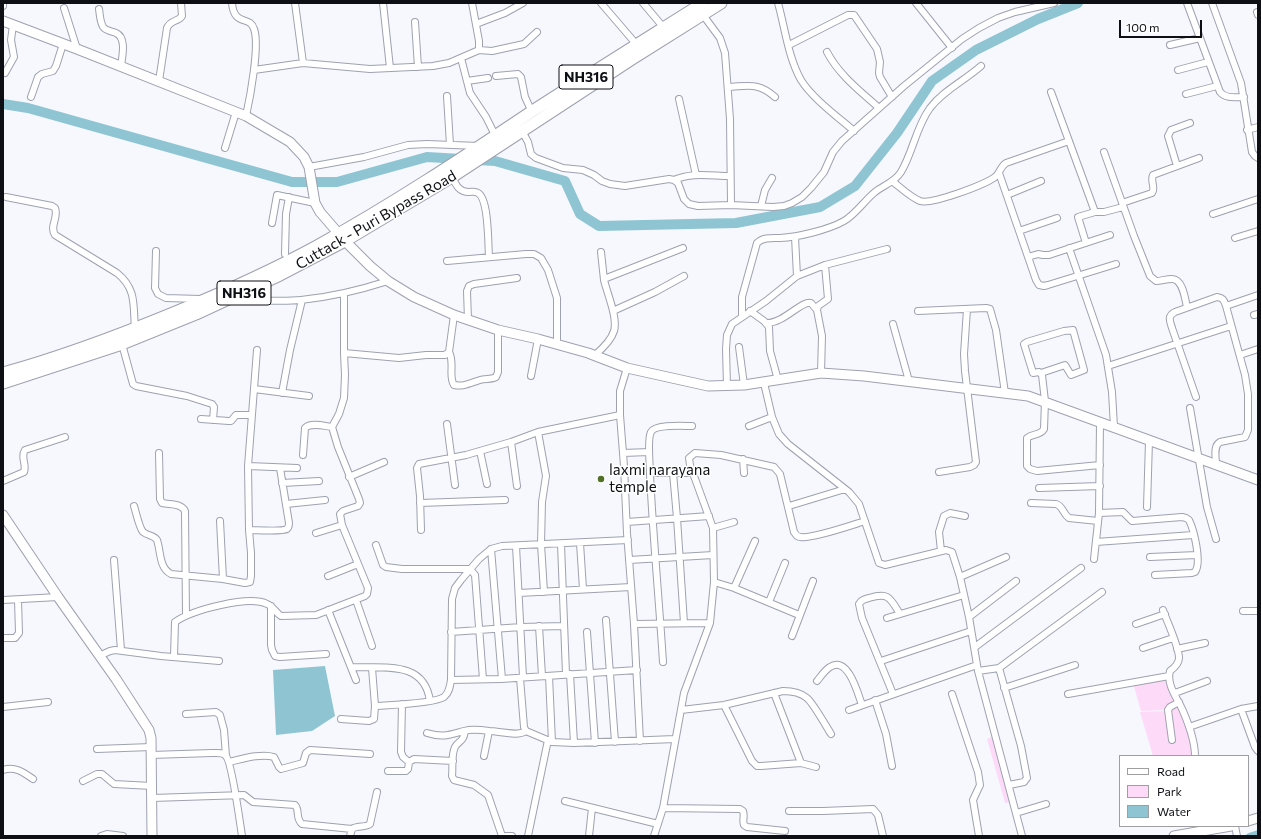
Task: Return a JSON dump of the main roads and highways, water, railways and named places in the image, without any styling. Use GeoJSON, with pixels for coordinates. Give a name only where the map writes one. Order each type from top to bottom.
{"type":"FeatureCollection","features":[{"type":"Feature","properties":{"kind":"highway","name":"Cuttack - Puri Bypass Road"},"geometry":{"type":"LineString","coordinates":[[3,382],[122,344],[232,299],[452,177],[468,167],[532,112],[698,7],[721,3]]}},
{"type":"Feature","properties":{"kind":"highway","name":"Cuttack - Puri Bypass Road"},"geometry":{"type":"LineString","coordinates":[[3,373],[65,354],[135,329],[208,299],[342,238],[470,153],[482,146],[497,142],[522,131],[698,7]]}},
{"type":"Feature","properties":{"kind":"water"},"geometry":{"type":"Polygon","coordinates":[[[325,666],[335,716],[312,731],[276,735],[273,670],[325,666]]]}},
{"type":"Feature","properties":{"kind":"waterway"},"geometry":{"type":"LineString","coordinates":[[3,104],[28,108],[292,182],[337,182],[427,157],[495,161],[565,181],[580,214],[599,226],[736,223],[820,207],[855,186],[897,133],[932,81],[976,50],[1038,19],[1078,3]]}},
{"type":"Feature","properties":{"kind":"waterway"},"geometry":{"type":"LineString","coordinates":[[1249,836],[1258,833]]}},
{"type":"Feature","properties":{"kind":"place","name":"laxmi narayana temple"},"geometry":{"type":"Point","coordinates":[601,479]}}]}
